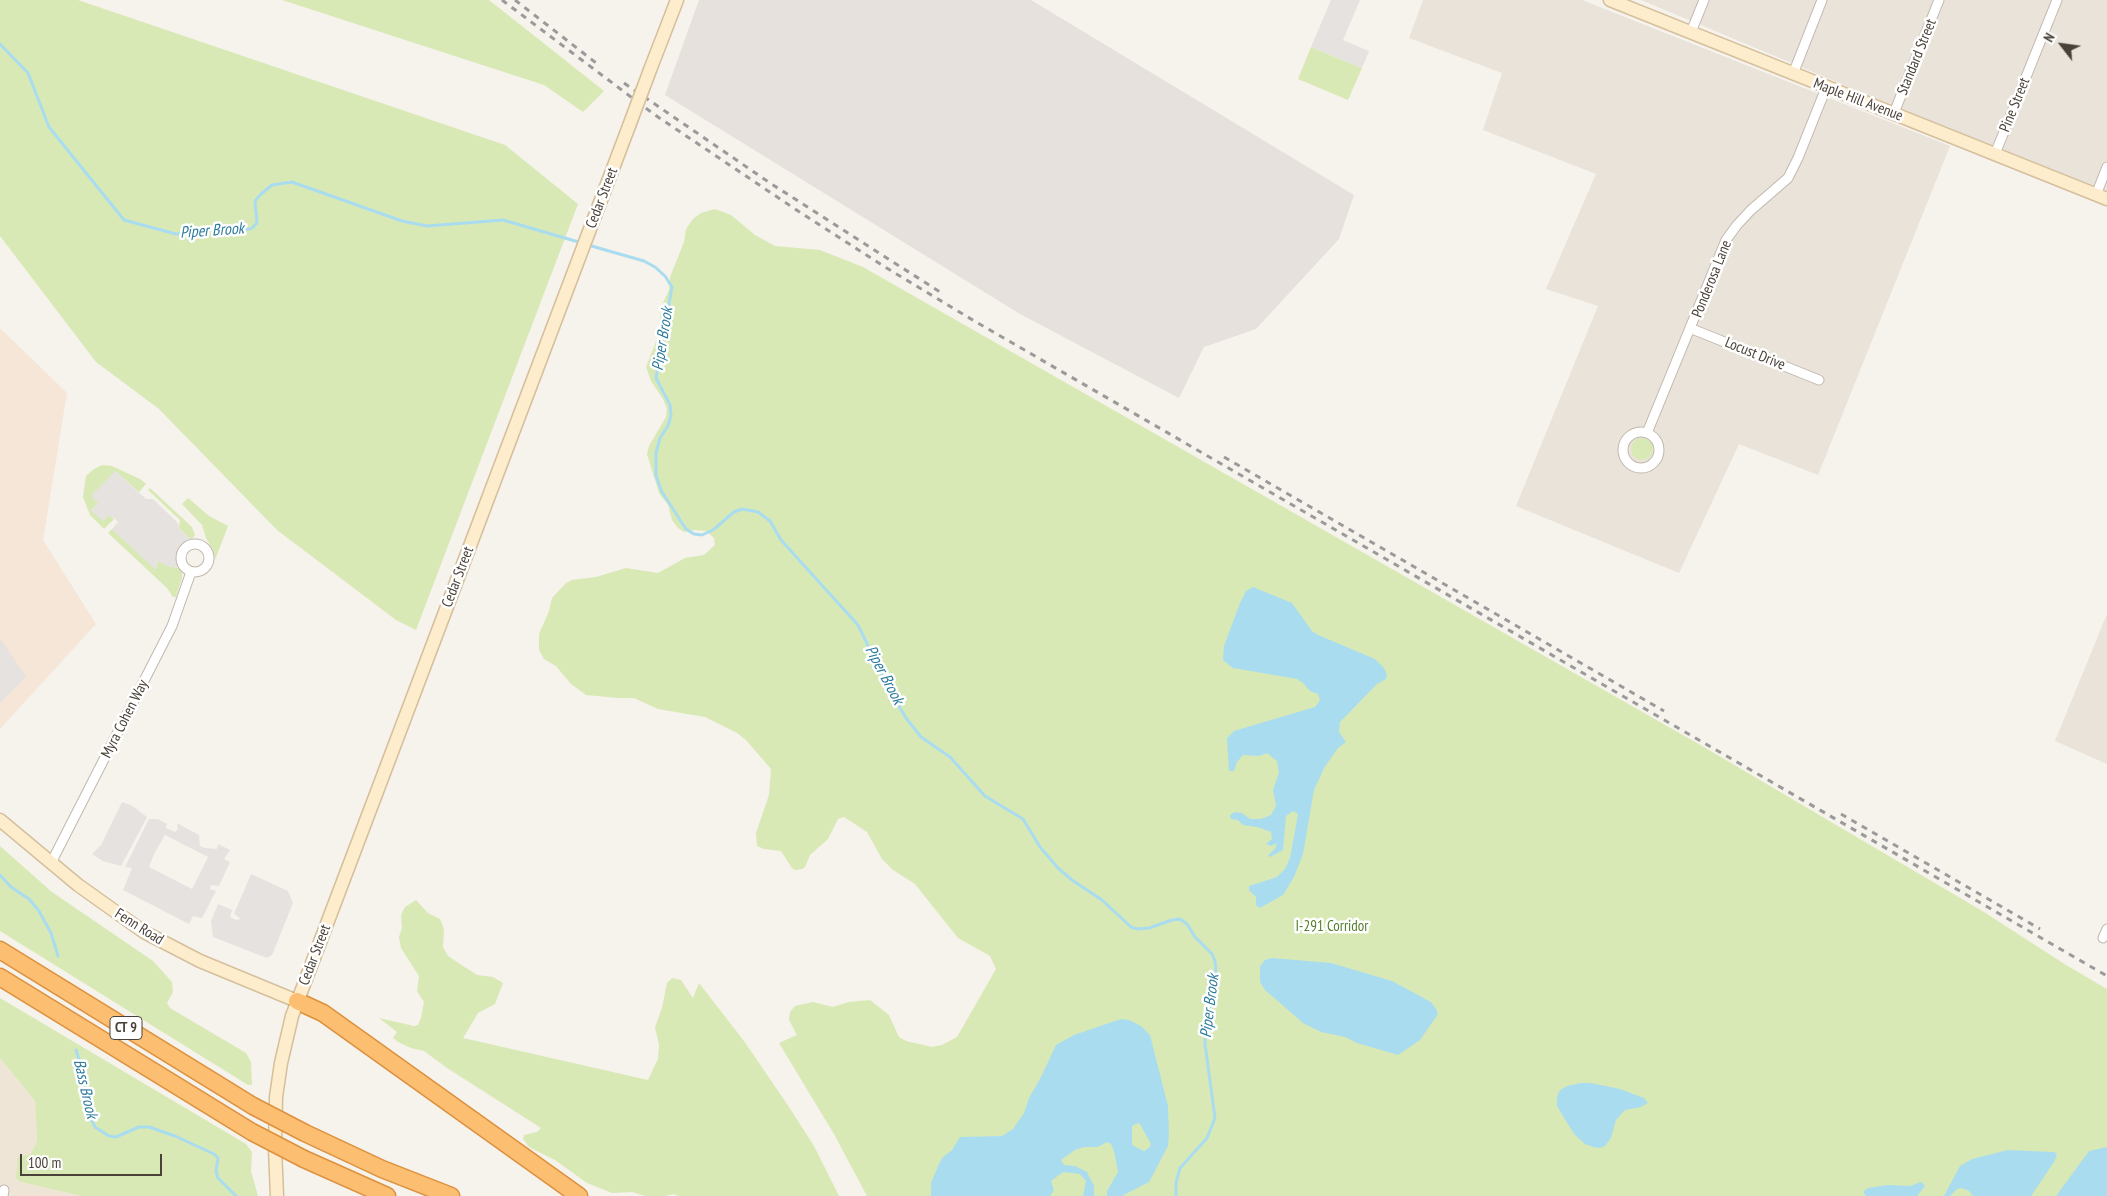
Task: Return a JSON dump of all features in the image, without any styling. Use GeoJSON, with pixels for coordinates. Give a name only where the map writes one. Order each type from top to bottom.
{"type":"FeatureCollection","features":[{"type":"Feature","properties":{"kind":"highway","name":"CT 9"},"geometry":{"type":"LineString","coordinates":[[0,950],[253,1106],[305,1133],[390,1172],[452,1196]]}},
{"type":"Feature","properties":{"kind":"highway","name":"CT 9"},"geometry":{"type":"LineString","coordinates":[[0,977],[252,1132],[304,1159],[386,1196]]}},
{"type":"Feature","properties":{"kind":"highway"},"geometry":{"type":"LineString","coordinates":[[297,1001],[318,1010],[579,1196]]}},
{"type":"Feature","properties":{"kind":"main road","name":"Cedar Street"},"geometry":{"type":"LineString","coordinates":[[277,1196],[275,1161],[277,1083],[285,1041],[297,1001],[677,0]]}},
{"type":"Feature","properties":{"kind":"main road","name":"Maple Hill Avenue"},"geometry":{"type":"LineString","coordinates":[[1610,0],[2101,197]]}},
{"type":"Feature","properties":{"kind":"main road","name":"Fenn Road"},"geometry":{"type":"LineString","coordinates":[[0,820],[73,882],[116,913],[159,940],[249,983],[297,1001]]}},
{"type":"Feature","properties":{"kind":"street"},"geometry":{"type":"LineString","coordinates":[[1691,32],[1704,0]]}},
{"type":"Feature","properties":{"kind":"street"},"geometry":{"type":"LineString","coordinates":[[1793,74],[1822,0]]}},
{"type":"Feature","properties":{"kind":"street","name":"Standard Street"},"geometry":{"type":"LineString","coordinates":[[1894,114],[1939,0]]}},
{"type":"Feature","properties":{"kind":"street","name":"Pine Street"},"geometry":{"type":"LineString","coordinates":[[1995,154],[2057,0]]}},
{"type":"Feature","properties":{"kind":"street","name":"Ponderosa Lane"},"geometry":{"type":"LineString","coordinates":[[1647,433],[1692,329],[1726,240],[1751,210],[1788,178],[1826,88]]}},
{"type":"Feature","properties":{"kind":"street"},"geometry":{"type":"LineString","coordinates":[[2101,197],[2107,167]]}},
{"type":"Feature","properties":{"kind":"street","name":"Locust Drive"},"geometry":{"type":"LineString","coordinates":[[1692,329],[1819,380]]}},
{"type":"Feature","properties":{"kind":"street"},"geometry":{"type":"LineString","coordinates":[[1647,433],[1657,443],[1658,456],[1648,466],[1634,467],[1625,457],[1624,444],[1634,434],[1647,433]]}},
{"type":"Feature","properties":{"kind":"street","name":"Myra Cohen Way"},"geometry":{"type":"LineString","coordinates":[[51,863],[168,634],[184,598],[192,572]]}},
{"type":"Feature","properties":{"kind":"shaded area"},"geometry":{"type":"Polygon","coordinates":[[[699,0],[1031,0],[1354,195],[1339,239],[1256,329],[1204,347],[1179,398],[1020,314],[665,95],[699,0]]]}},
{"type":"Feature","properties":{"kind":"shaded area"},"geometry":{"type":"Polygon","coordinates":[[[1331,0],[1360,0],[1343,40],[1369,51],[1362,68],[1311,47],[1331,0]]]}},
{"type":"Feature","properties":{"kind":"shaded area"},"geometry":{"type":"Polygon","coordinates":[[[1423,0],[1582,0],[1950,146],[1818,475],[1739,444],[1679,573],[1516,506],[1598,306],[1546,289],[1596,174],[1483,130],[1502,73],[1409,38],[1423,0]]]}},
{"type":"Feature","properties":{"kind":"shaded area"},"geometry":{"type":"Polygon","coordinates":[[[1641,0],[2107,0],[2107,195],[1641,0]]]}},
{"type":"Feature","properties":{"kind":"shaded area"},"geometry":{"type":"Polygon","coordinates":[[[0,328],[67,393],[43,540],[96,624],[0,729],[0,328]]]}},
{"type":"Feature","properties":{"kind":"shaded area"},"geometry":{"type":"Polygon","coordinates":[[[115,471],[146,499],[153,499],[178,523],[179,528],[190,539],[182,544],[177,553],[179,568],[167,566],[158,560],[156,570],[112,529],[118,522],[116,520],[109,515],[103,521],[91,511],[98,503],[91,496],[115,471]]]}},
{"type":"Feature","properties":{"kind":"shaded area"},"geometry":{"type":"Polygon","coordinates":[[[2107,614],[2107,764],[2055,741],[2107,614]]]}},
{"type":"Feature","properties":{"kind":"shaded area"},"geometry":{"type":"Polygon","coordinates":[[[0,638],[26,677],[0,703],[0,638]]]}},
{"type":"Feature","properties":{"kind":"shaded area"},"geometry":{"type":"Polygon","coordinates":[[[122,802],[131,805],[147,817],[121,866],[103,861],[92,854],[101,845],[122,802]]]}},
{"type":"Feature","properties":{"kind":"shaded area"},"geometry":{"type":"Polygon","coordinates":[[[149,819],[158,819],[167,824],[166,828],[175,832],[178,829],[177,823],[199,835],[200,846],[205,848],[217,849],[218,844],[230,850],[224,859],[230,862],[219,886],[211,885],[210,889],[216,891],[202,918],[193,916],[189,924],[123,890],[132,868],[125,867],[149,819]],[[165,835],[149,867],[192,889],[208,857],[165,835]]]}},
{"type":"Feature","properties":{"kind":"shaded area"},"geometry":{"type":"Polygon","coordinates":[[[251,874],[288,891],[293,903],[272,955],[267,958],[213,937],[211,921],[218,904],[232,910],[230,917],[236,920],[241,919],[234,914],[251,874]]]}},
{"type":"Feature","properties":{"kind":"shaded area"},"geometry":{"type":"Polygon","coordinates":[[[0,1058],[35,1101],[37,1141],[21,1182],[81,1196],[0,1196],[0,1058]]]}},
{"type":"Feature","properties":{"kind":"green space"},"geometry":{"type":"Polygon","coordinates":[[[0,0],[78,0],[505,145],[578,204],[416,630],[396,620],[277,530],[159,409],[96,362],[0,236],[0,0]]]}},
{"type":"Feature","properties":{"kind":"green space"},"geometry":{"type":"Polygon","coordinates":[[[282,0],[489,0],[604,91],[583,112],[544,85],[282,0]]]}},
{"type":"Feature","properties":{"kind":"green space"},"geometry":{"type":"Polygon","coordinates":[[[1311,47],[1362,68],[1348,100],[1298,79],[1311,47]]]}},
{"type":"Feature","properties":{"kind":"green space","name":"I-291 Corridor"},"geometry":{"type":"Polygon","coordinates":[[[715,209],[731,215],[755,235],[775,246],[820,250],[863,267],[1702,746],[1984,912],[2107,989],[2107,1196],[867,1196],[834,1134],[779,1043],[797,1035],[789,1020],[790,1012],[795,1006],[813,1002],[833,1007],[849,1002],[870,1000],[889,1015],[899,1037],[906,1041],[932,1047],[942,1045],[957,1037],[996,969],[990,956],[958,938],[915,884],[893,870],[882,859],[867,832],[844,817],[838,819],[828,839],[810,855],[805,867],[802,869],[795,870],[792,868],[781,851],[764,849],[757,846],[756,833],[769,795],[771,769],[746,740],[737,733],[705,717],[658,709],[634,698],[586,695],[571,684],[556,666],[544,659],[539,650],[539,634],[549,611],[552,598],[566,583],[626,568],[658,573],[685,558],[704,555],[715,545],[714,538],[706,531],[684,532],[678,528],[672,520],[668,505],[659,493],[647,454],[649,446],[666,417],[667,409],[651,381],[646,367],[659,334],[661,307],[669,290],[670,277],[684,242],[686,229],[693,219],[701,213],[715,209]]]}},
{"type":"Feature","properties":{"kind":"green space"},"geometry":{"type":"Polygon","coordinates":[[[1642,438],[1650,441],[1653,449],[1650,457],[1642,460],[1634,457],[1631,449],[1634,441],[1642,438]]]}},
{"type":"Feature","properties":{"kind":"green space"},"geometry":{"type":"Polygon","coordinates":[[[102,465],[112,466],[140,479],[146,484],[139,492],[115,471],[98,503],[92,510],[109,515],[114,519],[104,529],[90,515],[83,497],[86,476],[102,465]]]}},
{"type":"Feature","properties":{"kind":"green space"},"geometry":{"type":"Polygon","coordinates":[[[150,488],[192,527],[195,535],[193,538],[190,539],[179,528],[180,520],[148,490],[150,488]]]}},
{"type":"Feature","properties":{"kind":"green space"},"geometry":{"type":"Polygon","coordinates":[[[188,498],[209,516],[228,526],[215,560],[214,552],[206,538],[202,525],[182,504],[188,498]]]}},
{"type":"Feature","properties":{"kind":"green space"},"geometry":{"type":"Polygon","coordinates":[[[112,529],[156,569],[158,560],[167,566],[179,568],[182,571],[182,578],[176,597],[173,597],[167,588],[108,533],[112,529]]]}},
{"type":"Feature","properties":{"kind":"green space"},"geometry":{"type":"Polygon","coordinates":[[[0,846],[52,892],[153,961],[172,982],[173,992],[167,1003],[170,1008],[246,1053],[251,1062],[252,1085],[248,1085],[0,931],[0,846]]]}},
{"type":"Feature","properties":{"kind":"green space"},"geometry":{"type":"Polygon","coordinates":[[[416,900],[428,913],[440,919],[444,929],[443,947],[448,956],[477,975],[493,977],[503,983],[495,1004],[478,1013],[463,1038],[648,1080],[658,1059],[659,1045],[655,1027],[662,1008],[667,983],[672,978],[681,980],[693,998],[699,983],[744,1041],[789,1107],[814,1146],[839,1196],[679,1196],[673,1194],[645,1196],[632,1192],[612,1193],[587,1183],[555,1160],[529,1147],[523,1139],[524,1135],[537,1132],[541,1128],[447,1068],[424,1051],[398,1042],[393,1038],[397,1032],[379,1018],[414,1026],[418,1025],[421,1018],[424,1002],[417,991],[419,976],[401,948],[399,937],[402,928],[401,915],[405,907],[416,900]]]}},
{"type":"Feature","properties":{"kind":"green space"},"geometry":{"type":"Polygon","coordinates":[[[0,998],[246,1144],[252,1152],[251,1171],[258,1196],[81,1196],[21,1182],[16,1178],[18,1157],[31,1154],[37,1141],[35,1101],[0,1058],[0,998]]]}},
{"type":"Feature","properties":{"kind":"water"},"geometry":{"type":"Polygon","coordinates":[[[1253,587],[1292,603],[1312,631],[1375,659],[1384,668],[1387,675],[1386,679],[1377,684],[1340,722],[1339,732],[1346,742],[1338,748],[1324,768],[1314,790],[1303,854],[1294,877],[1283,895],[1260,908],[1256,905],[1256,897],[1249,890],[1249,886],[1277,877],[1285,869],[1290,858],[1298,814],[1293,811],[1286,816],[1283,850],[1270,857],[1268,855],[1275,849],[1277,843],[1271,846],[1266,844],[1272,839],[1271,832],[1243,825],[1238,820],[1231,819],[1230,815],[1235,812],[1242,813],[1250,819],[1261,819],[1271,815],[1276,806],[1273,790],[1279,772],[1277,761],[1267,753],[1259,756],[1243,755],[1237,762],[1234,771],[1229,771],[1227,738],[1234,731],[1315,707],[1320,700],[1318,694],[1310,691],[1297,679],[1233,668],[1223,660],[1224,646],[1240,603],[1246,591],[1253,587]]]}},
{"type":"Feature","properties":{"kind":"water"},"geometry":{"type":"Polygon","coordinates":[[[1272,958],[1331,963],[1392,981],[1431,1002],[1438,1014],[1420,1040],[1398,1055],[1357,1043],[1345,1037],[1321,1032],[1303,1023],[1265,990],[1260,982],[1260,966],[1265,960],[1272,958]]]}},
{"type":"Feature","properties":{"kind":"water"},"geometry":{"type":"Polygon","coordinates":[[[1121,1019],[1129,1020],[1141,1026],[1150,1035],[1168,1106],[1169,1134],[1168,1146],[1149,1182],[1122,1196],[1107,1196],[1107,1191],[1118,1172],[1114,1151],[1111,1144],[1107,1142],[1098,1147],[1084,1147],[1075,1150],[1061,1160],[1064,1165],[1075,1166],[1087,1172],[1094,1186],[1094,1196],[1083,1196],[1086,1181],[1080,1174],[1063,1172],[1051,1181],[1054,1190],[1050,1196],[931,1196],[931,1183],[939,1164],[942,1158],[952,1150],[960,1137],[1002,1136],[1013,1129],[1024,1113],[1029,1098],[1056,1045],[1074,1035],[1121,1019]],[[1140,1124],[1132,1126],[1132,1145],[1144,1151],[1151,1144],[1140,1124]]]}},
{"type":"Feature","properties":{"kind":"water"},"geometry":{"type":"Polygon","coordinates":[[[1591,1083],[1620,1089],[1644,1098],[1648,1103],[1641,1107],[1625,1110],[1616,1120],[1611,1138],[1605,1146],[1600,1148],[1593,1147],[1585,1144],[1574,1134],[1557,1106],[1557,1097],[1560,1090],[1567,1086],[1591,1083]]]}},
{"type":"Feature","properties":{"kind":"water"},"geometry":{"type":"Polygon","coordinates":[[[2107,1147],[2107,1196],[2056,1196],[2089,1151],[2107,1147]]]}},
{"type":"Feature","properties":{"kind":"water"},"geometry":{"type":"Polygon","coordinates":[[[2008,1150],[2054,1152],[2057,1154],[2054,1162],[2031,1196],[1973,1196],[1969,1191],[1962,1188],[1957,1189],[1950,1196],[1944,1196],[1960,1166],[1972,1159],[2008,1150]]]}},
{"type":"Feature","properties":{"kind":"water"},"geometry":{"type":"Polygon","coordinates":[[[1921,1182],[1925,1186],[1917,1196],[1866,1196],[1863,1192],[1868,1188],[1888,1185],[1910,1186],[1921,1182]]]}},
{"type":"Feature","properties":{"kind":"waterway","name":"Piper Brook"},"geometry":{"type":"LineString","coordinates":[[0,44],[28,73],[49,127],[124,220],[176,234],[210,230],[251,229],[257,223],[255,201],[261,194],[272,185],[292,182],[402,221],[427,226],[503,220],[582,243]]}},
{"type":"Feature","properties":{"kind":"waterway","name":"Piper Brook"},"geometry":{"type":"LineString","coordinates":[[588,245],[644,261],[655,267],[665,276],[672,287],[656,378],[670,405],[671,416],[668,426],[660,438],[656,453],[656,476],[662,492],[686,529],[694,534],[702,535],[713,530],[734,512],[742,509],[758,512],[770,521],[781,540],[858,625],[889,689],[906,718],[921,737],[950,757],[985,796],[1023,819],[1040,847],[1058,868],[1102,900],[1131,927],[1137,929],[1149,928],[1180,919],[1187,924],[1195,937],[1212,954],[1216,973],[1206,1025],[1205,1044],[1215,1118],[1207,1138],[1180,1168],[1176,1183],[1176,1196]]}},
{"type":"Feature","properties":{"kind":"waterway","name":"Bass Brook"},"geometry":{"type":"LineString","coordinates":[[0,875],[11,887],[29,899],[39,911],[51,933],[58,956]]}},
{"type":"Feature","properties":{"kind":"waterway","name":"Bass Brook"},"geometry":{"type":"LineString","coordinates":[[76,1050],[84,1075],[89,1114],[95,1127],[109,1136],[116,1137],[139,1127],[149,1127],[175,1136],[214,1154],[218,1158],[216,1171],[218,1178],[236,1196]]}},
{"type":"Feature","properties":{"kind":"railway"},"geometry":{"type":"LineString","coordinates":[[502,0],[655,115],[885,267],[976,322],[2107,976]]}},
{"type":"Feature","properties":{"kind":"railway"},"geometry":{"type":"LineString","coordinates":[[515,0],[600,66]]}},
{"type":"Feature","properties":{"kind":"railway"},"geometry":{"type":"LineString","coordinates":[[624,83],[770,183],[943,294]]}},
{"type":"Feature","properties":{"kind":"railway"},"geometry":{"type":"LineString","coordinates":[[1224,457],[1664,711]]}},
{"type":"Feature","properties":{"kind":"railway"},"geometry":{"type":"LineString","coordinates":[[1841,814],[2040,929]]}}]}
